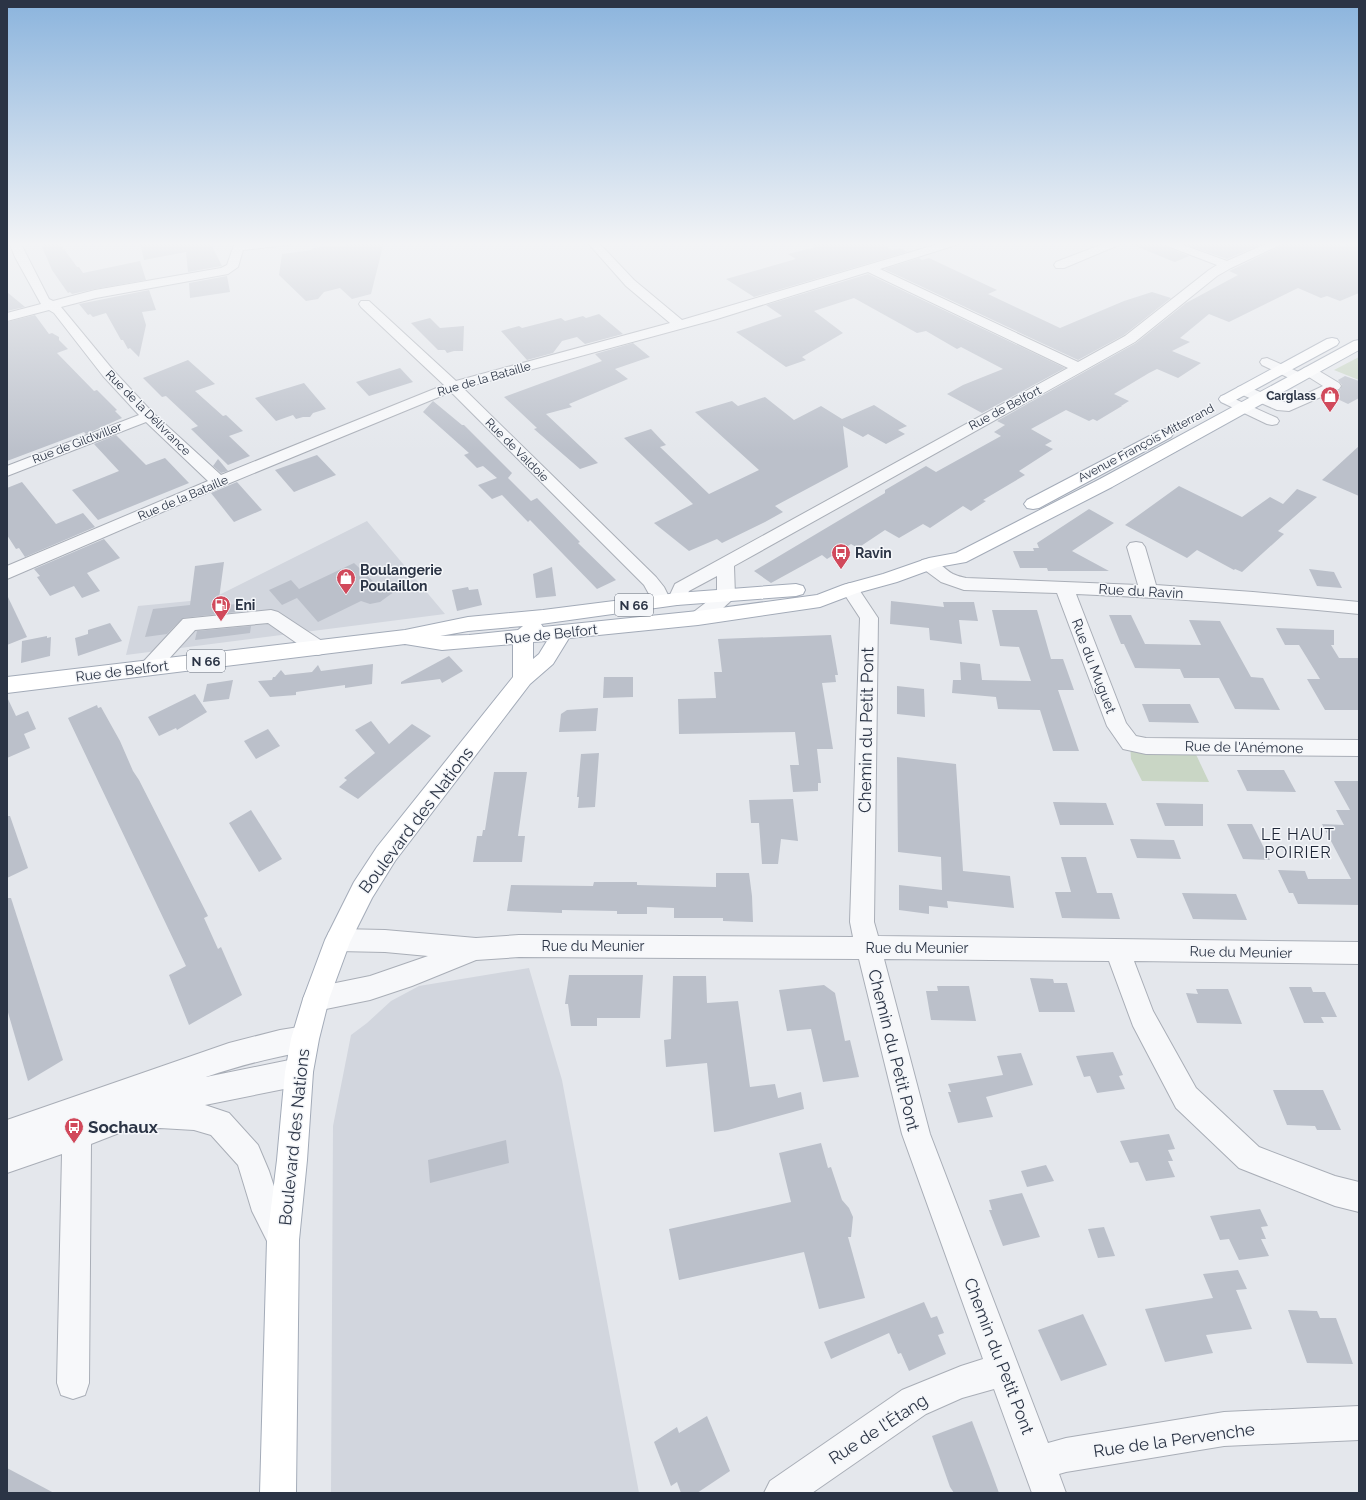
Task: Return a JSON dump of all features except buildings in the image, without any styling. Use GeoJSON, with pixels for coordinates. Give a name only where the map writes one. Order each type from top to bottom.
{"type":"FeatureCollection","features":[{"type":"Feature","properties":{"kind":"main road","name":"Avenue François Mitterrand"},"geometry":{"type":"LineString","coordinates":[[1220,403],[1243,390],[1273,366],[1353,335]]}},
{"type":"Feature","properties":{"kind":"main road","name":"Avenue François Mitterrand"},"geometry":{"type":"LineString","coordinates":[[698,618],[820,601],[850,589],[890,578],[932,563],[960,558],[1106,484],[1303,374],[1353,335]]}},
{"type":"Feature","properties":{"kind":"main road","name":"Avenue François Mitterrand"},"geometry":{"type":"LineString","coordinates":[[932,563],[948,547],[981,531],[1195,417]]}},
{"type":"Feature","properties":{"kind":"main road","name":"Avenue François Mitterrand"},"geometry":{"type":"LineString","coordinates":[[726,596],[780,593],[813,588],[850,589]]}},
{"type":"Feature","properties":{"kind":"main road","name":"Rue de Belfort"},"geometry":{"type":"LineString","coordinates":[[7,685],[405,638],[443,628],[543,617],[669,600],[726,596]]}},
{"type":"Feature","properties":{"kind":"main road"},"geometry":{"type":"LineString","coordinates":[[523,679],[523,637],[543,617],[562,633]]}},
{"type":"Feature","properties":{"kind":"main road","name":"Rue de Belfort"},"geometry":{"type":"LineString","coordinates":[[405,638],[442,643],[523,637],[698,618]]}},
{"type":"Feature","properties":{"kind":"main road","name":"Boulevard des Nations"},"geometry":{"type":"LineString","coordinates":[[278,1493],[283,1240],[292,1160],[299,1072],[305,1039],[316,999],[338,940],[362,890],[386,854],[523,679],[546,659],[562,633]]}},
{"type":"Feature","properties":{"kind":"street"},"geometry":{"type":"LineString","coordinates":[[7,318],[27,312]]}},
{"type":"Feature","properties":{"kind":"street","name":"Rue de la Délivrance"},"geometry":{"type":"LineString","coordinates":[[60,312],[108,373],[148,416],[219,482]]}},
{"type":"Feature","properties":{"kind":"street","name":"Rue de Valdoie"},"geometry":{"type":"LineString","coordinates":[[374,312],[453,386],[669,600]]}},
{"type":"Feature","properties":{"kind":"street"},"geometry":{"type":"LineString","coordinates":[[664,312],[680,325]]}},
{"type":"Feature","properties":{"kind":"street","name":"Rue de la Bataille"},"geometry":{"type":"LineString","coordinates":[[7,573],[219,482],[453,386],[724,312]]}},
{"type":"Feature","properties":{"kind":"street"},"geometry":{"type":"LineString","coordinates":[[962,312],[1080,368]]}},
{"type":"Feature","properties":{"kind":"street","name":"Rue de Belfort"},"geometry":{"type":"LineString","coordinates":[[669,600],[681,588],[1130,339],[1164,312]]}},
{"type":"Feature","properties":{"kind":"street"},"geometry":{"type":"LineString","coordinates":[[1243,390],[1282,407],[1289,407],[1334,386],[1303,374],[1273,366]]}},
{"type":"Feature","properties":{"kind":"street"},"geometry":{"type":"LineString","coordinates":[[1220,403],[1243,408],[1272,421]]}},
{"type":"Feature","properties":{"kind":"street","name":"Rue de Gildwiller"},"geometry":{"type":"LineString","coordinates":[[7,471],[148,416]]}},
{"type":"Feature","properties":{"kind":"street"},"geometry":{"type":"LineString","coordinates":[[1136,547],[1149,590]]}},
{"type":"Feature","properties":{"kind":"street","name":"Rue du Ravin"},"geometry":{"type":"LineString","coordinates":[[932,563],[947,578],[964,584],[1149,590],[1359,608]]}},
{"type":"Feature","properties":{"kind":"street"},"geometry":{"type":"LineString","coordinates":[[698,618],[726,596],[725,564]]}},
{"type":"Feature","properties":{"kind":"street","name":"Rue du Muguet"},"geometry":{"type":"LineString","coordinates":[[1064,587],[1117,726],[1130,743]]}},
{"type":"Feature","properties":{"kind":"street","name":"Chemin du Petit Pont"},"geometry":{"type":"LineString","coordinates":[[850,589],[869,618],[862,922],[916,1134],[1044,1478]]}},
{"type":"Feature","properties":{"kind":"street"},"geometry":{"type":"LineString","coordinates":[[150,667],[190,624],[271,616],[318,648]]}},
{"type":"Feature","properties":{"kind":"street","name":"Rue de l'Anémone"},"geometry":{"type":"LineString","coordinates":[[1130,743],[1146,746],[1359,748]]}},
{"type":"Feature","properties":{"kind":"street","name":"Rue du Meunier"},"geometry":{"type":"LineString","coordinates":[[338,940],[385,941],[476,949],[519,946],[901,947],[1359,953]]}},
{"type":"Feature","properties":{"kind":"street","name":"Rue du Meunier"},"geometry":{"type":"LineString","coordinates":[[316,999],[370,988],[412,974],[476,949]]}},
{"type":"Feature","properties":{"kind":"street"},"geometry":{"type":"LineString","coordinates":[[1117,950],[1142,1017],[1186,1098],[1249,1158],[1334,1192],[1359,1197]]}},
{"type":"Feature","properties":{"kind":"street"},"geometry":{"type":"LineString","coordinates":[[7,1134],[229,1056],[280,1043],[305,1039]]}},
{"type":"Feature","properties":{"kind":"street"},"geometry":{"type":"LineString","coordinates":[[7,1159],[113,1122],[163,1100],[299,1072]]}},
{"type":"Feature","properties":{"kind":"street"},"geometry":{"type":"LineString","coordinates":[[113,1122],[160,1114],[194,1116],[219,1123],[248,1155],[255,1171],[267,1211],[283,1240]]}},
{"type":"Feature","properties":{"kind":"street"},"geometry":{"type":"LineString","coordinates":[[73,1383],[77,1134]]}},
{"type":"Feature","properties":{"kind":"street","name":"Rue de l'Étang"},"geometry":{"type":"LineString","coordinates":[[782,1493],[914,1402],[961,1382],[1004,1370]]}},
{"type":"Feature","properties":{"kind":"street","name":"Rue de la Pervenche"},"geometry":{"type":"LineString","coordinates":[[1044,1478],[1066,1455],[1224,1429],[1359,1423]]}},
{"type":"Feature","properties":{"kind":"shaded area"},"geometry":{"type":"Polygon","coordinates":[[[367,521],[445,614],[126,655],[138,606],[211,599],[367,521]]]}},
{"type":"Feature","properties":{"kind":"shaded area"},"geometry":{"type":"Polygon","coordinates":[[[529,968],[562,1080],[639,1493],[331,1493],[333,1126],[351,1035],[367,1023],[391,1001],[419,986],[529,968]]]}},
{"type":"Feature","properties":{"kind":"green space"},"geometry":{"type":"Polygon","coordinates":[[[1359,357],[1359,380],[1334,370],[1359,357]]]}},
{"type":"Feature","properties":{"kind":"green space"},"geometry":{"type":"Polygon","coordinates":[[[1130,743],[1192,746],[1209,782],[1142,781],[1131,759],[1130,743]]]}},
{"type":"Feature","properties":{"kind":"place","name":"Carglass"},"geometry":{"type":"Point","coordinates":[1330,413]}},
{"type":"Feature","properties":{"kind":"place","name":"Ravin"},"geometry":{"type":"Point","coordinates":[841,570]}},
{"type":"Feature","properties":{"kind":"place","name":"Boulangerie Poulaillon"},"geometry":{"type":"Point","coordinates":[346,595]}},
{"type":"Feature","properties":{"kind":"place","name":"Eni"},"geometry":{"type":"Point","coordinates":[221,622]}},
{"type":"Feature","properties":{"kind":"place","name":"Sochaux"},"geometry":{"type":"Point","coordinates":[74,1144]}},
{"type":"Feature","properties":{"kind":"district","name":"LE HAUT POIRIER"},"geometry":{"type":"Point","coordinates":[1298,843]}}]}
